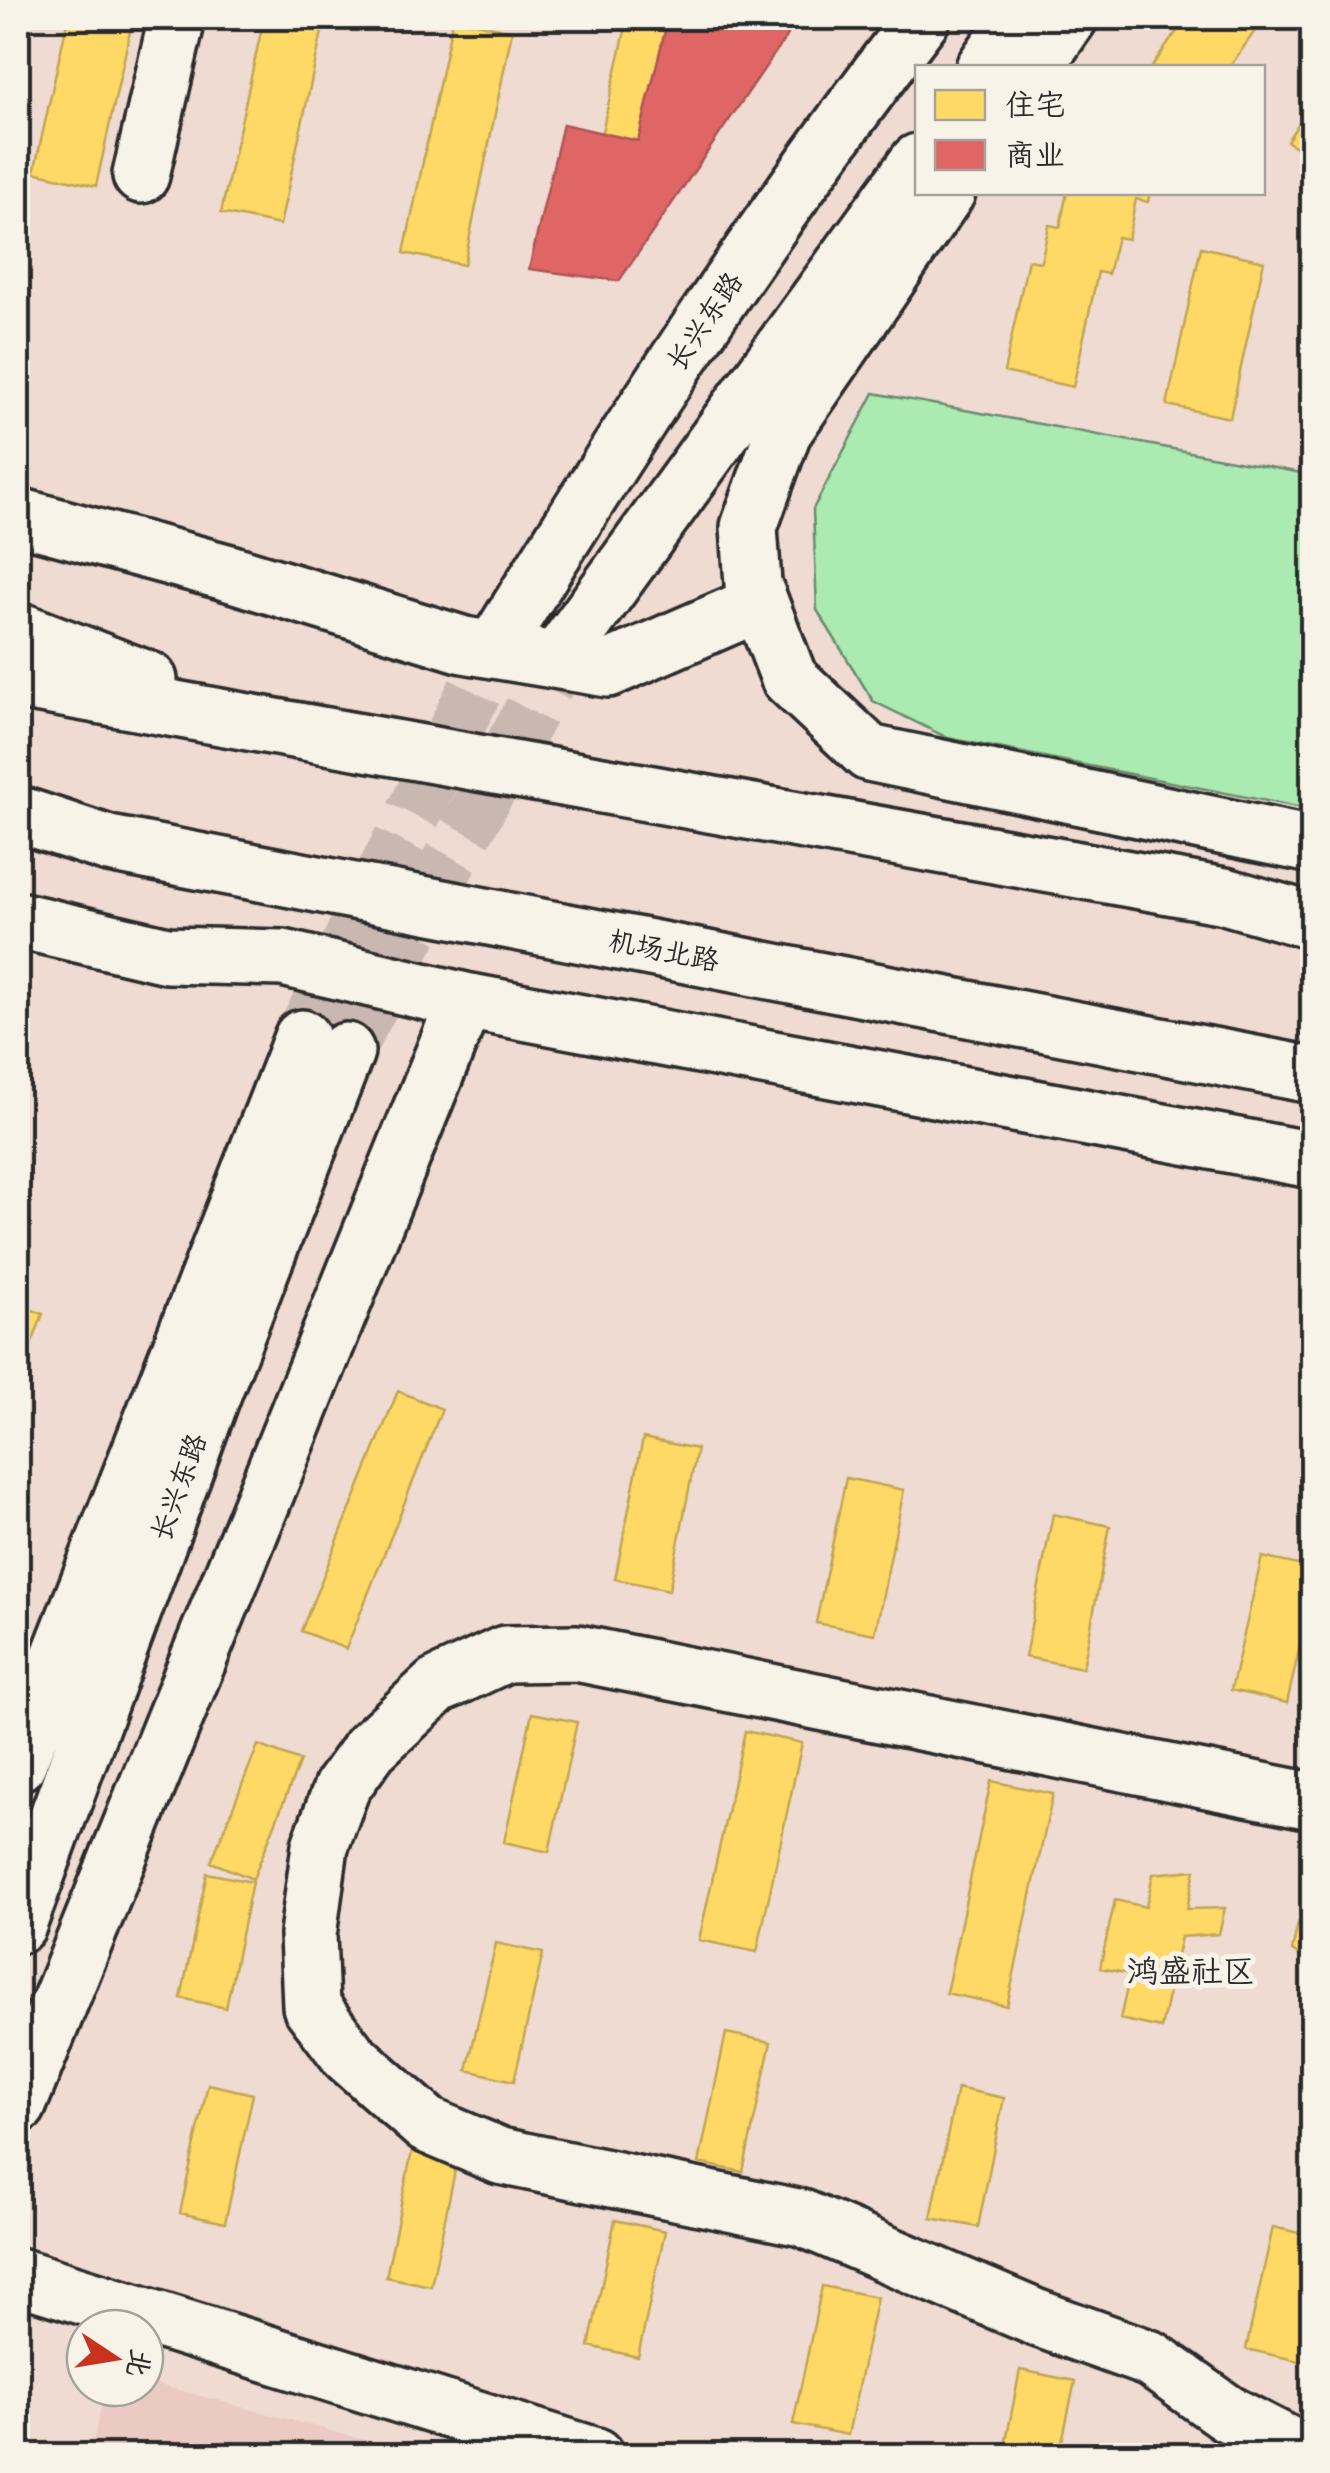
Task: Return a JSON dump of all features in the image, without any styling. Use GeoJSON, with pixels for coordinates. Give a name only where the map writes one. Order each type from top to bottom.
{"type":"FeatureCollection","features":[{"type":"Feature","properties":{"kind":"main road"},"geometry":{"type":"LineString","coordinates":[[142,175],[177,18]]}},
{"type":"Feature","properties":{"kind":"main road","name":"长兴东路"},"geometry":{"type":"LineString","coordinates":[[502,636],[593,487],[811,162],[922,18]]}},
{"type":"Feature","properties":{"kind":"main road"},"geometry":{"type":"LineString","coordinates":[[986,65],[1019,18]]}},
{"type":"Feature","properties":{"kind":"main road"},"geometry":{"type":"LineString","coordinates":[[1036,65],[1070,18]]}},
{"type":"Feature","properties":{"kind":"main road"},"geometry":{"type":"LineString","coordinates":[[565,649],[915,166]]}},
{"type":"Feature","properties":{"kind":"main road"},"geometry":{"type":"LineString","coordinates":[[945,195],[783,432],[749,527],[754,584],[788,678],[869,753],[1312,844]]}},
{"type":"Feature","properties":{"kind":"main road"},"geometry":{"type":"LineString","coordinates":[[18,516],[226,572],[464,645],[608,669],[760,602]]}},
{"type":"Feature","properties":{"kind":"main road"},"geometry":{"type":"LineString","coordinates":[[18,630],[288,732]]}},
{"type":"Feature","properties":{"kind":"main road"},"geometry":{"type":"LineString","coordinates":[[18,681],[1312,911]]}},
{"type":"Feature","properties":{"kind":"main road","name":"机场北路"},"geometry":{"type":"LineString","coordinates":[[18,814],[109,844],[1312,1075]]}},
{"type":"Feature","properties":{"kind":"main road"},"geometry":{"type":"LineString","coordinates":[[18,842],[109,844]]}},
{"type":"Feature","properties":{"kind":"main road"},"geometry":{"type":"LineString","coordinates":[[1225,896],[1312,921]]}},
{"type":"Feature","properties":{"kind":"main road"},"geometry":{"type":"LineString","coordinates":[[18,920],[166,955],[284,958],[465,1001],[1312,1160]]}},
{"type":"Feature","properties":{"kind":"main road"},"geometry":{"type":"LineString","coordinates":[[18,2106],[465,1001]]}},
{"type":"Feature","properties":{"kind":"main road","name":"长兴东路"},"geometry":{"type":"LineString","coordinates":[[18,1763],[324,1044],[213,1393],[18,1925]]}},
{"type":"Feature","properties":{"kind":"main road"},"geometry":{"type":"LineString","coordinates":[[1310,2456],[1222,2434],[1151,2359],[1037,2318],[802,2218],[500,2156],[427,2125],[350,2056],[312,2006],[308,1936],[320,1846],[342,1786],[370,1748],[437,1686],[505,1654],[578,1653],[1312,1801]]}},
{"type":"Feature","properties":{"kind":"main road"},"geometry":{"type":"LineString","coordinates":[[18,2276],[596,2456]]}},
{"type":"Feature","properties":{"kind":"shaded area"},"geometry":{"type":"Polygon","coordinates":[[[165,2386],[420,2455],[90,2455],[101,2408],[165,2408],[165,2386]]]}},
{"type":"Feature","properties":{"kind":"green space"},"geometry":{"type":"Polygon","coordinates":[[[874,393],[1312,475],[1312,810],[948,738],[873,701],[817,610],[813,509],[874,393]]]}},
{"type":"Feature","properties":{"kind":"building: 住宅"},"geometry":{"type":"Polygon","coordinates":[[[68,18],[133,18],[96,186],[34,172],[68,18]]]}},
{"type":"Feature","properties":{"kind":"building: 住宅"},"geometry":{"type":"Polygon","coordinates":[[[264,18],[325,18],[280,225],[221,213],[264,18]]]}},
{"type":"Feature","properties":{"kind":"building: 住宅"},"geometry":{"type":"Polygon","coordinates":[[[453,18],[512,31],[464,265],[404,253],[453,18]]]}},
{"type":"Feature","properties":{"kind":"building: 住宅"},"geometry":{"type":"Polygon","coordinates":[[[628,18],[691,18],[661,149],[601,136],[628,18]]]}},
{"type":"Feature","properties":{"kind":"building: 住宅"},"geometry":{"type":"Polygon","coordinates":[[[1186,18],[1264,18],[1231,65],[1153,65],[1186,18]]]}},
{"type":"Feature","properties":{"kind":"building: 住宅"},"geometry":{"type":"Polygon","coordinates":[[[1312,103],[1312,159],[1287,141],[1312,103]]]}},
{"type":"Feature","properties":{"kind":"building: 住宅"},"geometry":{"type":"Polygon","coordinates":[[[1066,195],[1149,195],[1148,202],[1136,199],[1128,239],[1117,237],[1108,274],[1098,272],[1073,387],[1004,372],[1028,260],[1041,262],[1049,225],[1060,227],[1066,195]]]}},
{"type":"Feature","properties":{"kind":"building: 住宅"},"geometry":{"type":"Polygon","coordinates":[[[1201,247],[1264,261],[1230,418],[1167,405],[1201,247]]]}},
{"type":"Feature","properties":{"kind":"building: 住宅"},"geometry":{"type":"Polygon","coordinates":[[[18,1304],[43,1314],[18,1380],[18,1304]]]}},
{"type":"Feature","properties":{"kind":"building: 住宅"},"geometry":{"type":"Polygon","coordinates":[[[398,1391],[442,1409],[346,1649],[301,1631],[398,1391]]]}},
{"type":"Feature","properties":{"kind":"building: 住宅"},"geometry":{"type":"Polygon","coordinates":[[[643,1438],[697,1449],[669,1590],[615,1579],[643,1438]]]}},
{"type":"Feature","properties":{"kind":"building: 住宅"},"geometry":{"type":"Polygon","coordinates":[[[846,1478],[904,1490],[875,1634],[816,1623],[846,1478]]]}},
{"type":"Feature","properties":{"kind":"building: 住宅"},"geometry":{"type":"Polygon","coordinates":[[[1053,1514],[1110,1526],[1083,1668],[1025,1657],[1053,1514]]]}},
{"type":"Feature","properties":{"kind":"building: 住宅"},"geometry":{"type":"Polygon","coordinates":[[[1262,1557],[1312,1568],[1312,1593],[1287,1703],[1231,1690],[1262,1557]]]}},
{"type":"Feature","properties":{"kind":"building: 住宅"},"geometry":{"type":"Polygon","coordinates":[[[532,1713],[577,1722],[549,1852],[504,1842],[532,1713]]]}},
{"type":"Feature","properties":{"kind":"building: 住宅"},"geometry":{"type":"Polygon","coordinates":[[[745,1731],[802,1743],[757,1952],[699,1940],[745,1731]]]}},
{"type":"Feature","properties":{"kind":"building: 住宅"},"geometry":{"type":"Polygon","coordinates":[[[258,1745],[300,1761],[253,1879],[211,1862],[258,1745]]]}},
{"type":"Feature","properties":{"kind":"building: 住宅"},"geometry":{"type":"Polygon","coordinates":[[[991,1781],[1053,1794],[1007,2006],[946,1993],[991,1781]]]}},
{"type":"Feature","properties":{"kind":"building: 住宅"},"geometry":{"type":"Polygon","coordinates":[[[1195,1870],[1187,1909],[1225,1908],[1219,1934],[1181,1937],[1161,2028],[1120,2019],[1130,1974],[1100,1968],[1115,1900],[1146,1907],[1153,1874],[1195,1870]]]}},
{"type":"Feature","properties":{"kind":"building: 住宅"},"geometry":{"type":"Polygon","coordinates":[[[207,1873],[252,1882],[226,2008],[181,1998],[207,1873]]]}},
{"type":"Feature","properties":{"kind":"building: 住宅"},"geometry":{"type":"Polygon","coordinates":[[[1298,1923],[1312,1931],[1312,1962],[1292,1951],[1298,1923]]]}},
{"type":"Feature","properties":{"kind":"building: 住宅"},"geometry":{"type":"Polygon","coordinates":[[[496,1943],[543,1953],[514,2081],[467,2070],[496,1943]]]}},
{"type":"Feature","properties":{"kind":"building: 住宅"},"geometry":{"type":"Polygon","coordinates":[[[1312,2017],[1312,2060],[1304,2058],[1312,2017]]]}},
{"type":"Feature","properties":{"kind":"building: 住宅"},"geometry":{"type":"Polygon","coordinates":[[[726,2033],[771,2042],[743,2172],[699,2163],[726,2033]]]}},
{"type":"Feature","properties":{"kind":"building: 住宅"},"geometry":{"type":"Polygon","coordinates":[[[208,2084],[253,2094],[225,2223],[180,2213],[208,2084]]]}},
{"type":"Feature","properties":{"kind":"building: 住宅"},"geometry":{"type":"Polygon","coordinates":[[[957,2088],[1004,2098],[978,2227],[931,2218],[957,2088]]]}},
{"type":"Feature","properties":{"kind":"building: 住宅"},"geometry":{"type":"Polygon","coordinates":[[[412,2151],[457,2161],[431,2286],[386,2277],[412,2151]]]}},
{"type":"Feature","properties":{"kind":"building: 住宅"},"geometry":{"type":"Polygon","coordinates":[[[615,2220],[665,2231],[638,2357],[589,2346],[615,2220]]]}},
{"type":"Feature","properties":{"kind":"building: 住宅"},"geometry":{"type":"Polygon","coordinates":[[[1273,2227],[1312,2236],[1312,2321],[1303,2362],[1246,2349],[1273,2227]]]}},
{"type":"Feature","properties":{"kind":"building: 住宅"},"geometry":{"type":"Polygon","coordinates":[[[822,2286],[877,2297],[848,2435],[793,2424],[822,2286]]]}},
{"type":"Feature","properties":{"kind":"building: 住宅"},"geometry":{"type":"Polygon","coordinates":[[[1020,2370],[1075,2381],[1059,2456],[1003,2456],[1020,2370]]]}},
{"type":"Feature","properties":{"kind":"building: 商业"},"geometry":{"type":"Polygon","coordinates":[[[668,18],[799,18],[619,281],[529,269],[563,124],[638,141],[668,18]]]}},
{"type":"Feature","properties":{"kind":"tunnel"},"geometry":{"type":"LineString","coordinates":[[302,1038],[502,636]]}},
{"type":"Feature","properties":{"kind":"tunnel"},"geometry":{"type":"LineString","coordinates":[[346,1051],[565,649]]}},
{"type":"Feature","properties":{"kind":"district","name":"鸿盛社区"},"geometry":{"type":"Point","coordinates":[1191,1971]}}]}
